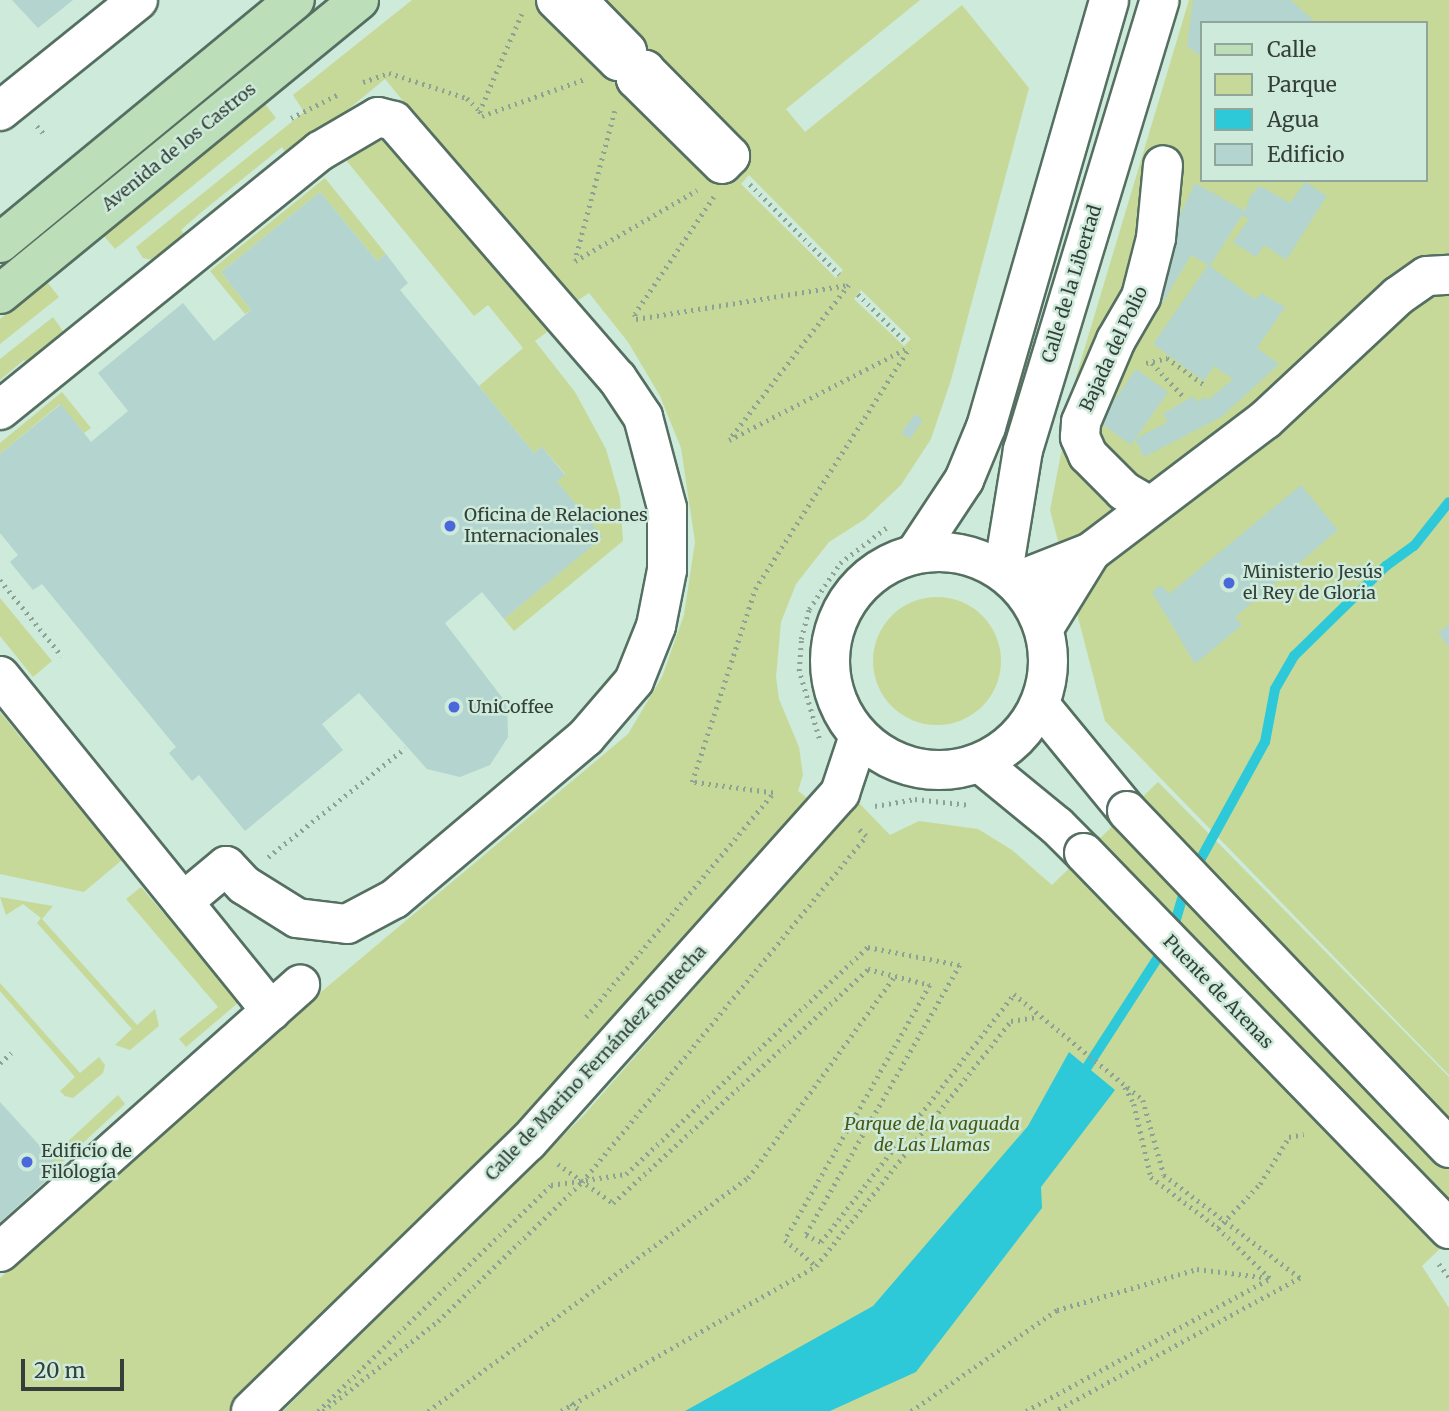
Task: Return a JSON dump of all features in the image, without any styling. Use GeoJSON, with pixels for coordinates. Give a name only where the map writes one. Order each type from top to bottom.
{"type":"FeatureCollection","features":[{"type":"Feature","properties":{"kind":"main road"},"geometry":{"type":"LineString","coordinates":[[0,243],[295,0]]}},
{"type":"Feature","properties":{"kind":"main road","name":"Avenida de los Castros"},"geometry":{"type":"LineString","coordinates":[[0,294],[359,0]]}},
{"type":"Feature","properties":{"kind":"street"},"geometry":{"type":"LineString","coordinates":[[0,111],[138,0]]}},
{"type":"Feature","properties":{"kind":"street"},"geometry":{"type":"LineString","coordinates":[[556,0],[618,61],[627,51],[577,0]]}},
{"type":"Feature","properties":{"kind":"street"},"geometry":{"type":"LineString","coordinates":[[915,554],[964,480],[986,427],[1109,0]]}},
{"type":"Feature","properties":{"kind":"street","name":"Calle de la Libertad"},"geometry":{"type":"LineString","coordinates":[[1009,577],[1023,450],[1160,0]]}},
{"type":"Feature","properties":{"kind":"street"},"geometry":{"type":"LineString","coordinates":[[0,410],[320,151],[378,117],[394,121],[617,378],[643,417],[658,461],[667,508],[667,570],[656,626],[634,681],[586,737],[394,899],[347,924],[321,923],[297,918],[268,901],[226,866],[183,902]]}},
{"type":"Feature","properties":{"kind":"street","name":"Bajada del Polio"},"geometry":{"type":"LineString","coordinates":[[1148,505],[1099,468],[1080,437],[1081,422],[1116,340],[1141,297],[1156,238],[1163,165]]}},
{"type":"Feature","properties":{"kind":"street"},"geometry":{"type":"LineString","coordinates":[[1044,628],[1091,552],[1148,505],[1265,420],[1398,296],[1427,276],[1449,275]]}},
{"type":"Feature","properties":{"kind":"street"},"geometry":{"type":"LineString","coordinates":[[1009,577],[1091,552]]}},
{"type":"Feature","properties":{"kind":"street"},"geometry":{"type":"LineString","coordinates":[[915,554],[970,556],[1009,577],[1044,628],[1049,667],[1040,705],[1016,740],[980,763],[942,771],[902,765],[859,736],[846,720],[831,681],[829,660],[838,619],[861,585],[877,571],[915,554]]}},
{"type":"Feature","properties":{"kind":"street"},"geometry":{"type":"LineString","coordinates":[[0,676],[271,1011]]}},
{"type":"Feature","properties":{"kind":"street"},"geometry":{"type":"LineString","coordinates":[[1040,705],[1099,782],[1449,1148]]}},
{"type":"Feature","properties":{"kind":"street","name":"Calle de Marino Fernández Fontecha"},"geometry":{"type":"LineString","coordinates":[[251,1411],[528,1142],[840,793],[859,736]]}},
{"type":"Feature","properties":{"kind":"street","name":"Puente de Arenas"},"geometry":{"type":"LineString","coordinates":[[980,763],[1058,826],[1084,853],[1444,1246]]}},
{"type":"Feature","properties":{"kind":"street","name":"Calle de Marino Fernández Fontecha"},"geometry":{"type":"LineString","coordinates":[[840,793],[902,765]]}},
{"type":"Feature","properties":{"kind":"street"},"geometry":{"type":"LineString","coordinates":[[0,1252],[300,985]]}},
{"type":"Feature","properties":{"kind":"path"},"geometry":{"type":"LineString","coordinates":[[527,0],[480,111],[482,116],[590,78]]}},
{"type":"Feature","properties":{"kind":"path"},"geometry":{"type":"LineString","coordinates":[[617,102],[575,261],[701,188]]}},
{"type":"Feature","properties":{"kind":"path"},"geometry":{"type":"LineString","coordinates":[[745,179],[839,274]]}},
{"type":"Feature","properties":{"kind":"path"},"geometry":{"type":"LineString","coordinates":[[579,1026],[773,793],[692,782],[755,589],[910,347],[729,440],[849,285],[636,318],[635,314],[719,190]]}},
{"type":"Feature","properties":{"kind":"path"},"geometry":{"type":"LineString","coordinates":[[858,294],[907,343]]}},
{"type":"Feature","properties":{"kind":"path"},"geometry":{"type":"LineString","coordinates":[[1116,340],[1144,363],[1167,358],[1206,386]]}},
{"type":"Feature","properties":{"kind":"path"},"geometry":{"type":"LineString","coordinates":[[1153,363],[1183,396]]}},
{"type":"Feature","properties":{"kind":"path"},"geometry":{"type":"LineString","coordinates":[[821,744],[799,671],[801,639],[809,609],[840,563],[890,525]]}},
{"type":"Feature","properties":{"kind":"path"},"geometry":{"type":"LineString","coordinates":[[0,580],[62,656]]}},
{"type":"Feature","properties":{"kind":"path"},"geometry":{"type":"LineString","coordinates":[[259,865],[405,748]]}},
{"type":"Feature","properties":{"kind":"path"},"geometry":{"type":"LineString","coordinates":[[840,793],[864,811],[889,800],[915,799],[979,806]]}},
{"type":"Feature","properties":{"kind":"path"},"geometry":{"type":"LineString","coordinates":[[321,1411],[438,1321],[582,1182],[866,836]]}},
{"type":"Feature","properties":{"kind":"path"},"geometry":{"type":"LineString","coordinates":[[321,1411],[551,1185],[626,1174],[868,947],[960,965],[806,1235],[821,1242],[1014,994],[1037,1017],[1124,1083],[1143,1101],[1164,1175],[1226,1219],[1300,1278],[1056,1411]]}},
{"type":"Feature","properties":{"kind":"path"},"geometry":{"type":"LineString","coordinates":[[528,1142],[613,1203],[867,969],[930,985],[785,1240],[817,1266]]}},
{"type":"Feature","properties":{"kind":"path"},"geometry":{"type":"LineString","coordinates":[[428,1411],[748,1178],[895,976]]}},
{"type":"Feature","properties":{"kind":"path"},"geometry":{"type":"LineString","coordinates":[[561,1411],[817,1266],[1011,1021],[1037,1017]]}},
{"type":"Feature","properties":{"kind":"path"},"geometry":{"type":"LineString","coordinates":[[0,1063],[11,1053]]}},
{"type":"Feature","properties":{"kind":"path"},"geometry":{"type":"LineString","coordinates":[[1124,1083],[1134,1104],[1151,1177],[1218,1228],[1270,1278]]}},
{"type":"Feature","properties":{"kind":"path"},"geometry":{"type":"LineString","coordinates":[[1218,1228],[1260,1184],[1289,1137]]}},
{"type":"Feature","properties":{"kind":"path"},"geometry":{"type":"LineString","coordinates":[[1444,1246],[1449,1277]]}},
{"type":"Feature","properties":{"kind":"path"},"geometry":{"type":"LineString","coordinates":[[911,1411],[1057,1310],[1197,1269],[1270,1278]]}},
{"type":"Feature","properties":{"kind":"path"},"geometry":{"type":"LineString","coordinates":[[1026,1411],[1270,1278]]}},
{"type":"Feature","properties":{"kind":"path"},"geometry":{"type":"LineString","coordinates":[[571,1403],[581,1411]]}},
{"type":"Feature","properties":{"kind":"green space"},"geometry":{"type":"Polygon","coordinates":[[[412,0],[920,0],[786,109],[805,132],[962,5],[1029,88],[951,380],[931,439],[901,485],[865,519],[829,542],[796,584],[781,622],[776,677],[779,699],[799,747],[803,775],[798,791],[810,800],[587,1061],[342,1308],[228,1411],[0,1411],[0,1278],[208,1087],[628,734],[662,677],[684,615],[695,542],[681,448],[660,396],[628,342],[589,293],[571,305],[385,79],[289,158],[282,147],[181,230],[188,239],[160,261],[143,258],[136,247],[304,112],[293,95],[412,0]],[[749,175],[741,184],[836,278],[843,270],[749,175]],[[861,290],[854,299],[904,346],[911,339],[861,290]]]}},
{"type":"Feature","properties":{"kind":"green space"},"geometry":{"type":"Polygon","coordinates":[[[1189,0],[1449,0],[1449,1075],[1105,721],[1050,510],[1076,377],[1189,0]]]}},
{"type":"Feature","properties":{"kind":"green space"},"geometry":{"type":"Polygon","coordinates":[[[265,104],[276,118],[115,249],[104,236],[265,104]]]}},
{"type":"Feature","properties":{"kind":"green space"},"geometry":{"type":"Polygon","coordinates":[[[378,136],[396,141],[555,326],[535,341],[575,392],[606,449],[620,498],[623,541],[514,631],[504,619],[602,537],[557,481],[565,474],[542,447],[534,453],[479,386],[523,348],[488,305],[474,316],[336,148],[378,136]]]}},
{"type":"Feature","properties":{"kind":"green space"},"geometry":{"type":"Polygon","coordinates":[[[325,178],[386,254],[377,261],[320,192],[221,272],[251,310],[245,314],[210,271],[325,178]]]}},
{"type":"Feature","properties":{"kind":"green space"},"geometry":{"type":"Polygon","coordinates":[[[47,282],[59,297],[0,344],[0,319],[47,282]]]}},
{"type":"Feature","properties":{"kind":"green space"},"geometry":{"type":"Polygon","coordinates":[[[53,317],[65,334],[31,369],[24,360],[0,380],[0,359],[53,317]]]}},
{"type":"Feature","properties":{"kind":"green space"},"geometry":{"type":"Polygon","coordinates":[[[62,392],[91,428],[84,433],[60,404],[0,454],[0,443],[62,392]]]}},
{"type":"Feature","properties":{"kind":"green space"},"geometry":{"type":"Polygon","coordinates":[[[937,597],[961,602],[982,616],[996,637],[1001,661],[996,685],[982,706],[961,720],[937,725],[913,720],[892,706],[878,685],[873,661],[878,637],[892,616],[913,602],[937,597]]]}},
{"type":"Feature","properties":{"kind":"green space"},"geometry":{"type":"Polygon","coordinates":[[[0,598],[52,661],[33,677],[0,636],[0,598]]]}},
{"type":"Feature","properties":{"kind":"green space"},"geometry":{"type":"Polygon","coordinates":[[[0,712],[122,860],[84,892],[0,874],[0,712]]]}},
{"type":"Feature","properties":{"kind":"green space","name":"Parque de la vaguada de Las Llamas"},"geometry":{"type":"Polygon","coordinates":[[[1158,782],[1449,1077],[1449,1240],[1422,1266],[1449,1308],[1449,1411],[283,1411],[583,1116],[858,802],[890,835],[919,821],[978,829],[1012,850],[1052,885],[1158,782]]]}},
{"type":"Feature","properties":{"kind":"green space"},"geometry":{"type":"Polygon","coordinates":[[[141,887],[239,1002],[186,1047],[179,1039],[218,1007],[126,899],[141,887]]]}},
{"type":"Feature","properties":{"kind":"green space"},"geometry":{"type":"Polygon","coordinates":[[[0,897],[53,906],[42,919],[137,1025],[155,1009],[159,1026],[130,1050],[115,1045],[132,1029],[37,923],[41,918],[23,904],[6,915],[0,897]]]}},
{"type":"Feature","properties":{"kind":"green space"},"geometry":{"type":"Polygon","coordinates":[[[0,983],[80,1073],[99,1057],[105,1065],[103,1073],[73,1098],[65,1096],[60,1091],[75,1077],[0,991],[0,983]]]}},
{"type":"Feature","properties":{"kind":"green space"},"geometry":{"type":"Polygon","coordinates":[[[118,1095],[125,1104],[58,1166],[50,1158],[118,1095]]]}},
{"type":"Feature","properties":{"kind":"water"},"geometry":{"type":"Polygon","coordinates":[[[1069,1052],[1115,1090],[1041,1187],[1042,1208],[916,1372],[830,1411],[685,1411],[873,1306],[1028,1126],[1069,1052]]]}},
{"type":"Feature","properties":{"kind":"building"},"geometry":{"type":"Polygon","coordinates":[[[12,0],[73,0],[38,28],[12,0]]]}},
{"type":"Feature","properties":{"kind":"building"},"geometry":{"type":"Polygon","coordinates":[[[1193,0],[1291,0],[1314,21],[1200,21],[1200,56],[1187,46],[1193,0]]]}},
{"type":"Feature","properties":{"kind":"building"},"geometry":{"type":"Polygon","coordinates":[[[1305,182],[1327,196],[1286,260],[1264,245],[1256,257],[1233,242],[1249,219],[1242,215],[1210,266],[1256,300],[1261,293],[1285,307],[1257,348],[1279,364],[1221,417],[1144,457],[1135,439],[1168,422],[1163,414],[1193,396],[1197,402],[1205,397],[1208,400],[1233,379],[1214,366],[1204,381],[1153,344],[1208,265],[1191,255],[1143,336],[1137,332],[1167,242],[1195,183],[1245,211],[1250,196],[1260,186],[1290,203],[1305,182]]]}},
{"type":"Feature","properties":{"kind":"building"},"geometry":{"type":"Polygon","coordinates":[[[320,192],[377,261],[386,254],[408,283],[400,290],[534,453],[542,447],[565,475],[557,481],[603,537],[504,619],[482,592],[445,623],[507,704],[508,737],[490,765],[460,777],[427,769],[359,693],[322,724],[343,750],[245,831],[199,775],[192,781],[169,753],[176,747],[42,584],[33,590],[10,562],[18,555],[0,533],[0,454],[61,404],[91,442],[128,411],[98,373],[183,303],[214,341],[251,310],[221,272],[320,192]]]}},
{"type":"Feature","properties":{"kind":"building"},"geometry":{"type":"Polygon","coordinates":[[[1136,369],[1168,392],[1131,445],[1099,422],[1136,369]]]}},
{"type":"Feature","properties":{"kind":"building"},"geometry":{"type":"Polygon","coordinates":[[[915,414],[923,420],[910,439],[901,433],[915,414]]]}},
{"type":"Feature","properties":{"kind":"building","name":"Ministerio Jesús el Rey de Gloria"},"geometry":{"type":"Polygon","coordinates":[[[1301,485],[1338,530],[1235,617],[1242,625],[1195,664],[1152,592],[1161,585],[1169,594],[1301,485]]]}},
{"type":"Feature","properties":{"kind":"building"},"geometry":{"type":"Polygon","coordinates":[[[1449,624],[1449,647],[1438,633],[1449,624]]]}},
{"type":"Feature","properties":{"kind":"building","name":"Edificio de Filología"},"geometry":{"type":"Polygon","coordinates":[[[0,1102],[60,1168],[0,1222],[0,1102]]]}},
{"type":"Feature","properties":{"kind":"waterway"},"geometry":{"type":"LineString","coordinates":[[1194,871],[1265,742],[1275,689],[1294,656],[1386,566],[1414,546],[1449,502]]}},
{"type":"Feature","properties":{"kind":"waterway"},"geometry":{"type":"LineString","coordinates":[[1172,933],[1186,885]]}},
{"type":"Feature","properties":{"kind":"waterway"},"geometry":{"type":"LineString","coordinates":[[1080,1078],[1164,948]]}},
{"type":"Feature","properties":{"kind":"place","name":"Oficina de Relaciones Internacionales"},"geometry":{"type":"Point","coordinates":[450,526]}},
{"type":"Feature","properties":{"kind":"place","name":"Ministerio Jesús el Rey de Gloria"},"geometry":{"type":"Point","coordinates":[1229,583]}},
{"type":"Feature","properties":{"kind":"place","name":"UniCoffee"},"geometry":{"type":"Point","coordinates":[454,707]}},
{"type":"Feature","properties":{"kind":"place","name":"Edificio de Filología"},"geometry":{"type":"Point","coordinates":[27,1162]}}]}
